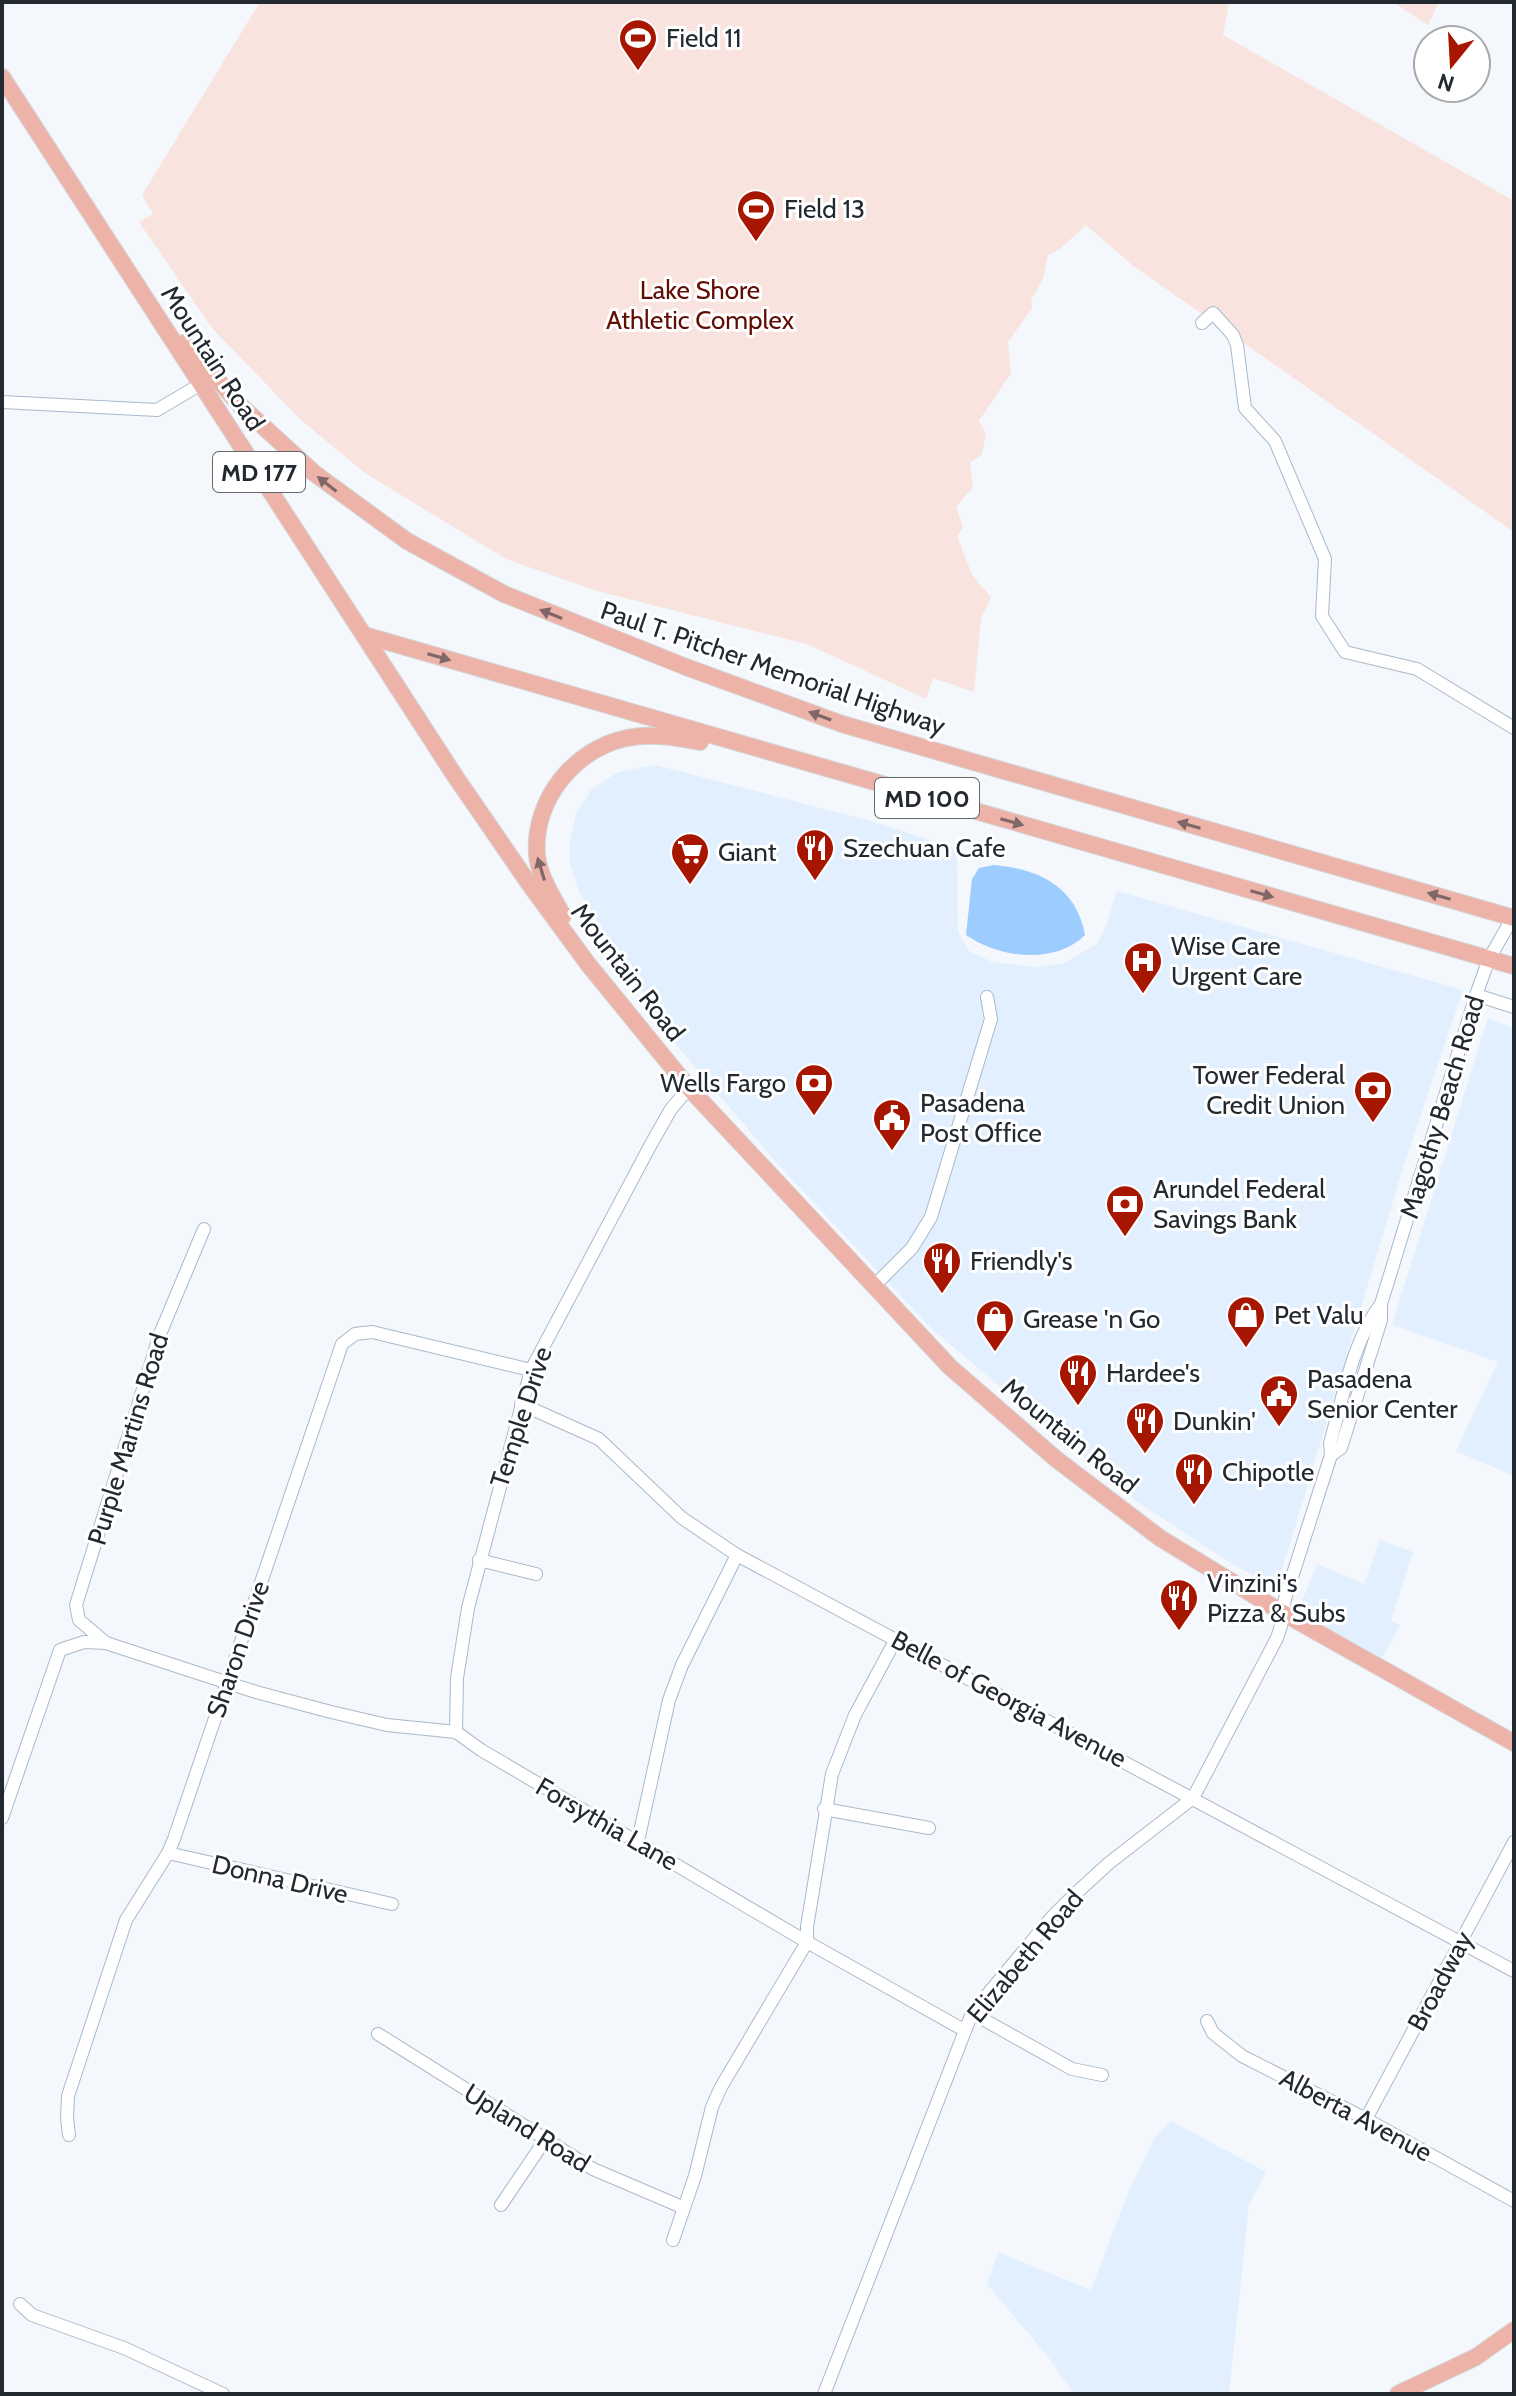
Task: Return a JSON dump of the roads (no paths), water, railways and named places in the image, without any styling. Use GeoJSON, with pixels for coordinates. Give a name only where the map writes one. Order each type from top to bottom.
{"type":"FeatureCollection","features":[{"type":"Feature","properties":{"kind":"main road","name":"Mountain Road"},"geometry":{"type":"LineString","coordinates":[[2,77],[455,776],[588,964],[689,1088],[950,1367],[1056,1459],[1160,1538],[1283,1613],[1514,1743]]}},
{"type":"Feature","properties":{"kind":"main road","name":"Paul T. Pitcher Memorial Highway"},"geometry":{"type":"LineString","coordinates":[[153,310],[241,406],[314,473],[407,541],[504,594],[842,724],[1513,917]]}},
{"type":"Feature","properties":{"kind":"main road","name":"MD 100"},"geometry":{"type":"LineString","coordinates":[[364,635],[1514,966]]}},
{"type":"Feature","properties":{"kind":"main road"},"geometry":{"type":"LineString","coordinates":[[588,964],[544,880],[537,856],[543,812],[552,793],[580,759],[626,738],[652,735],[830,770]]}},
{"type":"Feature","properties":{"kind":"main road"},"geometry":{"type":"LineString","coordinates":[[1398,2394],[1420,2390],[1514,2330]]}},
{"type":"Feature","properties":{"kind":"street"},"geometry":{"type":"LineString","coordinates":[[1202,323],[1213,313],[1233,335],[1245,408],[1275,441],[1325,559],[1322,616],[1345,652],[1417,669],[1514,728]]}},
{"type":"Feature","properties":{"kind":"street"},"geometry":{"type":"LineString","coordinates":[[2,402],[157,410],[201,384]]}},
{"type":"Feature","properties":{"kind":"street","name":"Magothy Beach Road"},"geometry":{"type":"LineString","coordinates":[[1283,1613],[1331,1455],[1330,1443],[1355,1359],[1371,1317],[1381,1304],[1476,995],[1489,959],[1513,917]]}},
{"type":"Feature","properties":{"kind":"street"},"geometry":{"type":"LineString","coordinates":[[1476,995],[1514,1007]]}},
{"type":"Feature","properties":{"kind":"street"},"geometry":{"type":"LineString","coordinates":[[874,1286],[912,1248],[931,1217],[991,1019],[987,997]]}},
{"type":"Feature","properties":{"kind":"street","name":"Temple Drive"},"geometry":{"type":"LineString","coordinates":[[456,1732],[455,1701],[461,1644],[479,1560],[531,1370],[650,1146],[671,1109],[689,1088]]}},
{"type":"Feature","properties":{"kind":"street","name":"Purple Martins Road"},"geometry":{"type":"LineString","coordinates":[[106,1643],[79,1620],[76,1605],[160,1334],[204,1229]]}},
{"type":"Feature","properties":{"kind":"street","name":"Sharon Drive"},"geometry":{"type":"LineString","coordinates":[[69,2135],[68,2096],[126,1920],[168,1853],[342,1344],[355,1334],[372,1332],[531,1370]]}},
{"type":"Feature","properties":{"kind":"street","name":"Belle of Georgia Avenue"},"geometry":{"type":"LineString","coordinates":[[521,1404],[599,1439],[682,1518],[737,1555],[1514,1971]]}},
{"type":"Feature","properties":{"kind":"street"},"geometry":{"type":"LineString","coordinates":[[638,1841],[669,1700],[682,1665],[737,1555]]}},
{"type":"Feature","properties":{"kind":"street"},"geometry":{"type":"LineString","coordinates":[[479,1560],[536,1574]]}},
{"type":"Feature","properties":{"kind":"street","name":"Elizabeth Road"},"geometry":{"type":"LineString","coordinates":[[824,2394],[972,2013],[1073,1896],[1109,1863],[1193,1798],[1277,1638],[1283,1613]]}},
{"type":"Feature","properties":{"kind":"street"},"geometry":{"type":"LineString","coordinates":[[673,2240],[695,2176],[712,2107],[807,1942],[824,1809],[832,1774],[846,1732],[896,1639]]}},
{"type":"Feature","properties":{"kind":"street","name":"Purple Martins Road"},"geometry":{"type":"LineString","coordinates":[[2,1818],[60,1650],[84,1642],[106,1643],[226,1683]]}},
{"type":"Feature","properties":{"kind":"street","name":"Forsythia Lane"},"geometry":{"type":"LineString","coordinates":[[226,1683],[387,1725],[456,1732],[481,1750],[807,1942],[964,2030]]}},
{"type":"Feature","properties":{"kind":"street"},"geometry":{"type":"LineString","coordinates":[[824,1809],[929,1828]]}},
{"type":"Feature","properties":{"kind":"street","name":"Broadway"},"geometry":{"type":"LineString","coordinates":[[1366,2119],[1514,1842]]}},
{"type":"Feature","properties":{"kind":"street","name":"Donna Drive"},"geometry":{"type":"LineString","coordinates":[[168,1853],[392,1904]]}},
{"type":"Feature","properties":{"kind":"street"},"geometry":{"type":"LineString","coordinates":[[972,2013],[1072,2069],[1102,2075]]}},
{"type":"Feature","properties":{"kind":"street","name":"Alberta Avenue"},"geometry":{"type":"LineString","coordinates":[[1207,2021],[1213,2033],[1242,2056],[1366,2119],[1514,2201]]}},
{"type":"Feature","properties":{"kind":"street","name":"Upland Road"},"geometry":{"type":"LineString","coordinates":[[378,2034],[593,2169],[682,2207]]}},
{"type":"Feature","properties":{"kind":"street"},"geometry":{"type":"LineString","coordinates":[[501,2205],[545,2140]]}},
{"type":"Feature","properties":{"kind":"street"},"geometry":{"type":"LineString","coordinates":[[20,2304],[32,2315],[124,2348],[223,2394]]}},
{"type":"Feature","properties":{"kind":"water"},"geometry":{"type":"Polygon","coordinates":[[[994,865],[1026,871],[1053,884],[1073,904],[1085,935],[1073,945],[1058,951],[1027,955],[994,949],[966,935],[972,879],[979,868],[994,865]]]}},
{"type":"Feature","properties":{"kind":"place","name":"Field 11"},"geometry":{"type":"Point","coordinates":[638,72]}},
{"type":"Feature","properties":{"kind":"place","name":"Field 13"},"geometry":{"type":"Point","coordinates":[756,243]}},
{"type":"Feature","properties":{"kind":"place","name":"Szechuan Cafe"},"geometry":{"type":"Point","coordinates":[815,882]}},
{"type":"Feature","properties":{"kind":"place","name":"Giant"},"geometry":{"type":"Point","coordinates":[690,886]}},
{"type":"Feature","properties":{"kind":"place","name":"Wise Care Urgent Care"},"geometry":{"type":"Point","coordinates":[1143,995]}},
{"type":"Feature","properties":{"kind":"place","name":"Wells Fargo"},"geometry":{"type":"Point","coordinates":[814,1117]}},
{"type":"Feature","properties":{"kind":"place","name":"Tower Federal Credit Union"},"geometry":{"type":"Point","coordinates":[1373,1124]}},
{"type":"Feature","properties":{"kind":"place","name":"Pasadena Post Office"},"geometry":{"type":"Point","coordinates":[892,1152]}},
{"type":"Feature","properties":{"kind":"place","name":"Arundel Federal Savings Bank"},"geometry":{"type":"Point","coordinates":[1125,1238]}},
{"type":"Feature","properties":{"kind":"place","name":"Friendly's"},"geometry":{"type":"Point","coordinates":[942,1295]}},
{"type":"Feature","properties":{"kind":"place","name":"Pet Valu"},"geometry":{"type":"Point","coordinates":[1246,1349]}},
{"type":"Feature","properties":{"kind":"place","name":"Grease 'n Go"},"geometry":{"type":"Point","coordinates":[995,1353]}},
{"type":"Feature","properties":{"kind":"place","name":"Hardee's"},"geometry":{"type":"Point","coordinates":[1078,1407]}},
{"type":"Feature","properties":{"kind":"place","name":"Pasadena Senior Center"},"geometry":{"type":"Point","coordinates":[1279,1428]}},
{"type":"Feature","properties":{"kind":"place","name":"Dunkin'"},"geometry":{"type":"Point","coordinates":[1145,1455]}},
{"type":"Feature","properties":{"kind":"place","name":"Chipotle"},"geometry":{"type":"Point","coordinates":[1194,1506]}},
{"type":"Feature","properties":{"kind":"place","name":"Vinzini's Pizza & Subs"},"geometry":{"type":"Point","coordinates":[1179,1632]}},
{"type":"Feature","properties":{"kind":"park label","name":"Lake Shore Athletic Complex"},"geometry":{"type":"Point","coordinates":[700,305]}}]}
